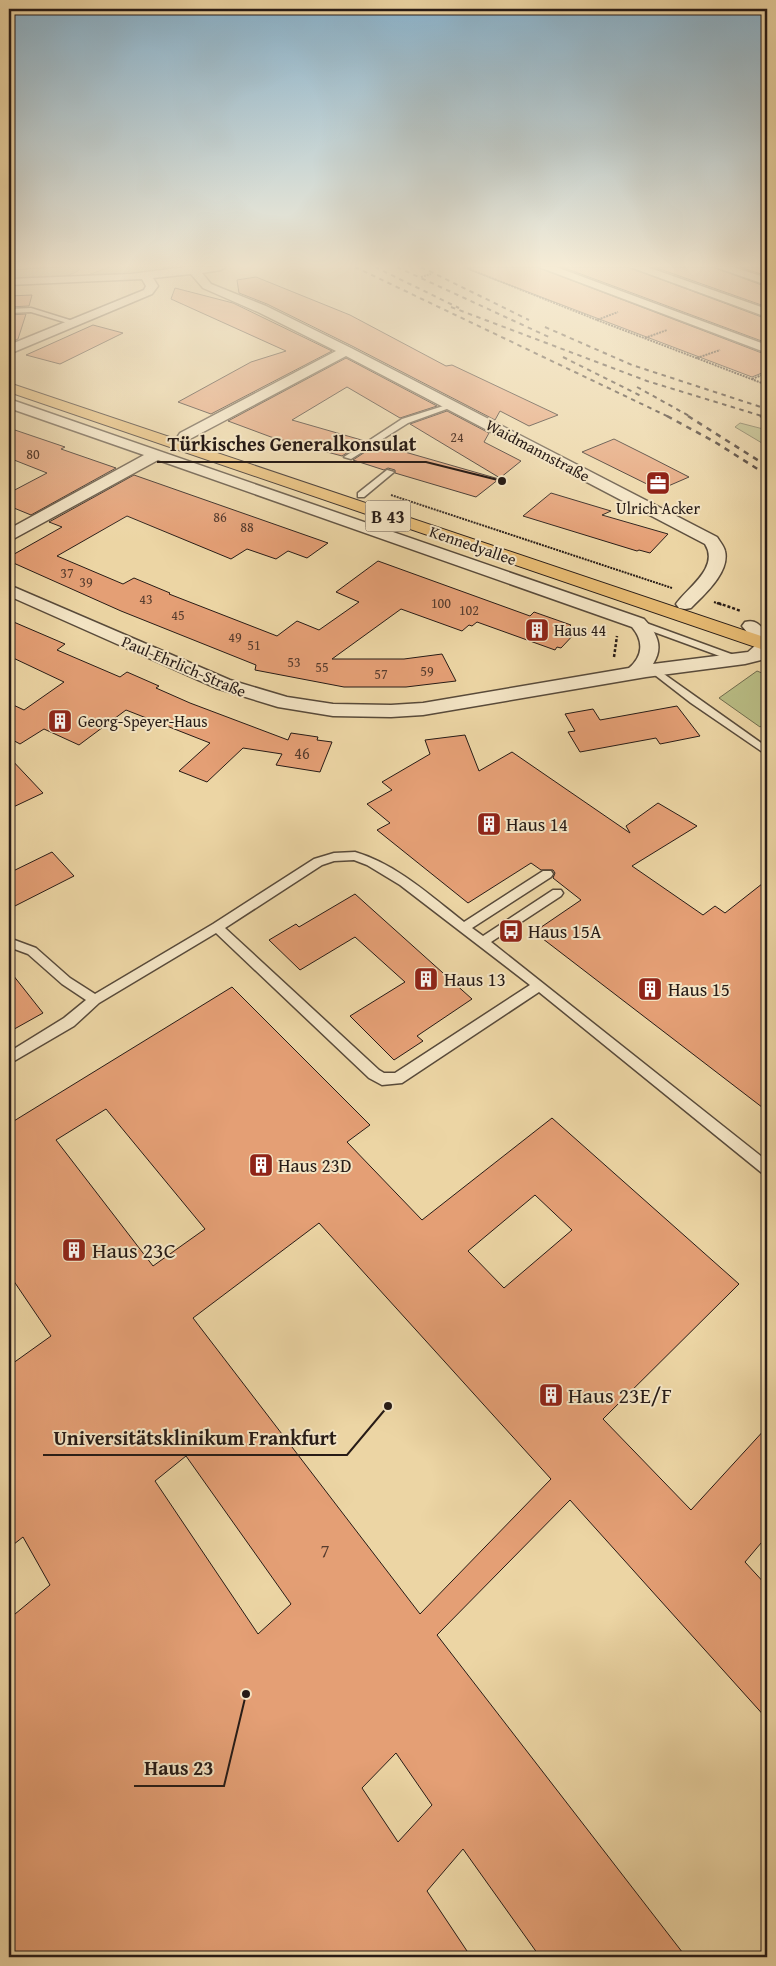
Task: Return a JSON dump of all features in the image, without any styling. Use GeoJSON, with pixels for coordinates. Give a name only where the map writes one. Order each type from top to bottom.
{"type":"FeatureCollection","features":[{"type":"Feature","properties":{"kind":"main road","name":"Kennedyallee"},"geometry":{"type":"LineString","coordinates":[[9,376],[361,495],[689,599],[756,623]]}},
{"type":"Feature","properties":{"kind":"main road","name":"Kennedyallee"},"geometry":{"type":"LineString","coordinates":[[9,387],[767,645]]}},
{"type":"Feature","properties":{"kind":"street"},"geometry":{"type":"LineString","coordinates":[[185,436],[331,359]]}},
{"type":"Feature","properties":{"kind":"street","name":"Waidmannstraße"},"geometry":{"type":"LineString","coordinates":[[361,359],[711,542],[716,546],[718,553],[716,566],[689,599]]}},
{"type":"Feature","properties":{"kind":"street","name":"Kennedyallee"},"geometry":{"type":"LineString","coordinates":[[9,403],[638,624]]}},
{"type":"Feature","properties":{"kind":"street"},"geometry":{"type":"LineString","coordinates":[[9,534],[158,454]]}},
{"type":"Feature","properties":{"kind":"street","name":"Paul-Ehrlich-Straße"},"geometry":{"type":"LineString","coordinates":[[9,590],[223,684],[278,701],[318,708],[365,712],[423,709],[635,672],[739,660],[752,657],[767,645]]}},
{"type":"Feature","properties":{"kind":"street"},"geometry":{"type":"LineString","coordinates":[[756,623],[767,645]]}},
{"type":"Feature","properties":{"kind":"street"},"geometry":{"type":"LineString","coordinates":[[635,672],[646,662],[651,649],[650,638],[638,624]]}},
{"type":"Feature","properties":{"kind":"lane"},"geometry":{"type":"LineString","coordinates":[[348,457],[405,421],[452,405]]}},
{"type":"Feature","properties":{"kind":"lane"},"geometry":{"type":"LineString","coordinates":[[361,495],[390,472]]}},
{"type":"Feature","properties":{"kind":"lane","name":"Kennedyallee"},"geometry":{"type":"LineString","coordinates":[[638,624],[739,660]]}},
{"type":"Feature","properties":{"kind":"lane"},"geometry":{"type":"LineString","coordinates":[[654,670],[767,752]]}},
{"type":"Feature","properties":{"kind":"lane"},"geometry":{"type":"LineString","coordinates":[[9,1059],[70,1022],[96,1000],[217,928],[318,862],[334,857],[355,856],[371,862],[404,882],[539,985],[767,1169]]}},
{"type":"Feature","properties":{"kind":"lane"},"geometry":{"type":"LineString","coordinates":[[462,928],[547,874]]}},
{"type":"Feature","properties":{"kind":"lane"},"geometry":{"type":"LineString","coordinates":[[482,942],[557,894]]}},
{"type":"Feature","properties":{"kind":"lane"},"geometry":{"type":"LineString","coordinates":[[217,928],[374,1074],[382,1079],[396,1079],[539,985]]}},
{"type":"Feature","properties":{"kind":"lane"},"geometry":{"type":"LineString","coordinates":[[9,942],[32,951],[66,981],[96,1000]]}},
{"type":"Feature","properties":{"kind":"path"},"geometry":{"type":"LineString","coordinates":[[698,359],[767,385]]}},
{"type":"Feature","properties":{"kind":"path"},"geometry":{"type":"LineString","coordinates":[[751,379],[767,373]]}},
{"type":"Feature","properties":{"kind":"path","name":"Kennedyallee"},"geometry":{"type":"LineString","coordinates":[[500,531],[756,623]]}},
{"type":"Feature","properties":{"kind":"path"},"geometry":{"type":"LineString","coordinates":[[613,664],[617,634]]}},
{"type":"Feature","properties":{"kind":"green space"},"geometry":{"type":"Polygon","coordinates":[[[740,423],[767,430],[767,446],[735,427],[740,423]]]}},
{"type":"Feature","properties":{"kind":"green space"},"geometry":{"type":"Polygon","coordinates":[[[757,671],[767,675],[767,722],[760,727],[719,698],[757,671]]]}},
{"type":"Feature","properties":{"kind":"building"},"geometry":{"type":"Polygon","coordinates":[[[40,359],[71,359],[60,364],[40,359]]]}},
{"type":"Feature","properties":{"kind":"building"},"geometry":{"type":"Polygon","coordinates":[[[261,359],[317,359],[211,414],[178,402],[251,362],[261,359]]]}},
{"type":"Feature","properties":{"kind":"building"},"geometry":{"type":"Polygon","coordinates":[[[345,359],[437,406],[400,418],[347,387],[292,420],[365,441],[342,456],[271,437],[228,421],[345,359]]]}},
{"type":"Feature","properties":{"kind":"building"},"geometry":{"type":"Polygon","coordinates":[[[377,359],[432,359],[446,366],[452,365],[558,415],[529,426],[500,411],[495,420],[377,359]]]}},
{"type":"Feature","properties":{"kind":"building"},"geometry":{"type":"Polygon","coordinates":[[[704,359],[767,359],[767,371],[752,377],[704,359]]]}},
{"type":"Feature","properties":{"kind":"building"},"geometry":{"type":"Polygon","coordinates":[[[447,411],[489,433],[484,442],[521,461],[500,478],[410,424],[447,411]]]}},
{"type":"Feature","properties":{"kind":"building"},"geometry":{"type":"Polygon","coordinates":[[[9,428],[65,447],[61,449],[116,468],[31,515],[9,506],[9,493],[47,473],[9,458],[9,428]]]}},
{"type":"Feature","properties":{"kind":"building"},"geometry":{"type":"Polygon","coordinates":[[[614,439],[689,477],[659,490],[582,452],[614,439]]]}},
{"type":"Feature","properties":{"kind":"building"},"geometry":{"type":"Polygon","coordinates":[[[377,444],[499,479],[476,497],[395,473],[395,470],[388,468],[384,470],[353,460],[377,444]]]}},
{"type":"Feature","properties":{"kind":"building"},"geometry":{"type":"Polygon","coordinates":[[[134,475],[328,543],[307,558],[288,551],[276,559],[247,549],[231,559],[127,516],[57,556],[123,584],[134,578],[169,594],[277,636],[297,621],[319,630],[359,602],[336,592],[378,561],[530,616],[534,612],[571,625],[568,628],[577,631],[561,648],[557,647],[555,650],[477,622],[472,626],[469,625],[462,631],[401,609],[332,659],[404,659],[442,654],[456,681],[406,687],[344,687],[255,670],[256,665],[121,611],[9,561],[9,557],[62,527],[49,522],[134,475]]]}},
{"type":"Feature","properties":{"kind":"building"},"geometry":{"type":"Polygon","coordinates":[[[551,493],[611,511],[602,515],[668,534],[650,553],[637,551],[523,516],[551,493]]]}},
{"type":"Feature","properties":{"kind":"building","name":"Georg-Speyer-Haus"},"geometry":{"type":"Polygon","coordinates":[[[9,620],[65,644],[57,650],[120,677],[127,672],[159,686],[156,688],[190,703],[288,740],[291,733],[318,737],[317,740],[332,742],[320,772],[276,765],[282,754],[243,748],[207,782],[179,771],[210,743],[126,710],[79,745],[44,729],[20,744],[9,738],[9,703],[24,710],[64,682],[9,656],[9,620]]]}},
{"type":"Feature","properties":{"kind":"building"},"geometry":{"type":"Polygon","coordinates":[[[677,706],[700,736],[660,744],[656,738],[580,752],[568,732],[575,731],[565,714],[593,709],[600,720],[677,706]]]}},
{"type":"Feature","properties":{"kind":"building"},"geometry":{"type":"Polygon","coordinates":[[[465,735],[479,771],[512,752],[630,833],[626,826],[658,803],[697,826],[632,866],[703,915],[715,906],[725,913],[767,880],[767,1111],[534,932],[581,900],[553,878],[555,873],[553,870],[541,870],[531,863],[468,903],[377,830],[390,823],[367,804],[392,790],[382,782],[430,754],[425,740],[465,735]]]}},
{"type":"Feature","properties":{"kind":"building"},"geometry":{"type":"Polygon","coordinates":[[[9,757],[43,793],[9,809],[9,757]]]}},
{"type":"Feature","properties":{"kind":"building"},"geometry":{"type":"Polygon","coordinates":[[[52,852],[74,876],[9,909],[9,873],[52,852]]]}},
{"type":"Feature","properties":{"kind":"building","name":"Haus 13"},"geometry":{"type":"Polygon","coordinates":[[[355,894],[472,999],[417,1036],[423,1041],[394,1060],[350,1016],[405,982],[355,937],[300,970],[269,940],[296,924],[299,927],[355,894]]]}},
{"type":"Feature","properties":{"kind":"building"},"geometry":{"type":"Polygon","coordinates":[[[9,970],[43,1013],[9,1032],[9,970]]]}},
{"type":"Feature","properties":{"kind":"building"},"geometry":{"type":"Polygon","coordinates":[[[232,987],[370,1125],[347,1142],[422,1220],[552,1118],[739,1284],[603,1419],[691,1510],[767,1427],[767,1536],[745,1562],[767,1586],[767,1719],[570,1500],[437,1635],[686,1957],[540,1957],[463,1849],[427,1891],[471,1957],[9,1957],[9,1619],[50,1585],[23,1537],[9,1548],[9,1366],[51,1336],[9,1274],[9,1124],[232,987]],[[106,1109],[56,1140],[153,1266],[205,1229],[106,1109]],[[535,1195],[468,1251],[504,1288],[572,1230],[535,1195]],[[319,1223],[193,1318],[420,1614],[551,1479],[319,1223]],[[186,1456],[155,1481],[258,1634],[291,1604],[186,1456]],[[396,1753],[362,1788],[398,1842],[432,1805],[396,1753]]]}},
{"type":"Feature","properties":{"kind":"railway"},"geometry":{"type":"LineString","coordinates":[[547,359],[668,416]]}},
{"type":"Feature","properties":{"kind":"railway"},"geometry":{"type":"LineString","coordinates":[[566,359],[641,396]]}},
{"type":"Feature","properties":{"kind":"railway"},"geometry":{"type":"LineString","coordinates":[[588,359],[647,381],[765,417]]}},
{"type":"Feature","properties":{"kind":"railway"},"geometry":{"type":"LineString","coordinates":[[618,359],[767,409]]}},
{"type":"Feature","properties":{"kind":"railway"},"geometry":{"type":"LineString","coordinates":[[637,387],[691,417]]}},
{"type":"Feature","properties":{"kind":"railway"},"geometry":{"type":"LineString","coordinates":[[668,416],[715,442],[767,475]]}},
{"type":"Feature","properties":{"kind":"railway"},"geometry":{"type":"LineString","coordinates":[[688,416],[767,466]]}},
{"type":"Feature","properties":{"kind":"railway"},"geometry":{"type":"LineString","coordinates":[[760,416],[767,418]]}},
{"type":"Feature","properties":{"kind":"place","name":"Türkisches Generalkonsulat"},"geometry":{"type":"Point","coordinates":[502,481]}},
{"type":"Feature","properties":{"kind":"place","name":"Ulrich Acker"},"geometry":{"type":"Point","coordinates":[658,483]}},
{"type":"Feature","properties":{"kind":"place","name":"Haus 44"},"geometry":{"type":"Point","coordinates":[537,630]}},
{"type":"Feature","properties":{"kind":"place","name":"Georg-Speyer-Haus"},"geometry":{"type":"Point","coordinates":[60,721]}},
{"type":"Feature","properties":{"kind":"place","name":"Haus 14"},"geometry":{"type":"Point","coordinates":[489,824]}},
{"type":"Feature","properties":{"kind":"place","name":"Haus 15A"},"geometry":{"type":"Point","coordinates":[511,931]}},
{"type":"Feature","properties":{"kind":"place","name":"Haus 13"},"geometry":{"type":"Point","coordinates":[426,979]}},
{"type":"Feature","properties":{"kind":"place","name":"Haus 15"},"geometry":{"type":"Point","coordinates":[650,989]}},
{"type":"Feature","properties":{"kind":"place","name":"Haus 23D"},"geometry":{"type":"Point","coordinates":[261,1165]}},
{"type":"Feature","properties":{"kind":"place","name":"Haus 23C"},"geometry":{"type":"Point","coordinates":[74,1250]}},
{"type":"Feature","properties":{"kind":"place","name":"Haus 23E/F"},"geometry":{"type":"Point","coordinates":[551,1395]}},
{"type":"Feature","properties":{"kind":"place","name":"Universitätsklinikum Frankfurt"},"geometry":{"type":"Point","coordinates":[388,1406]}},
{"type":"Feature","properties":{"kind":"place","name":"Haus 23"},"geometry":{"type":"Point","coordinates":[246,1694]}}]}
